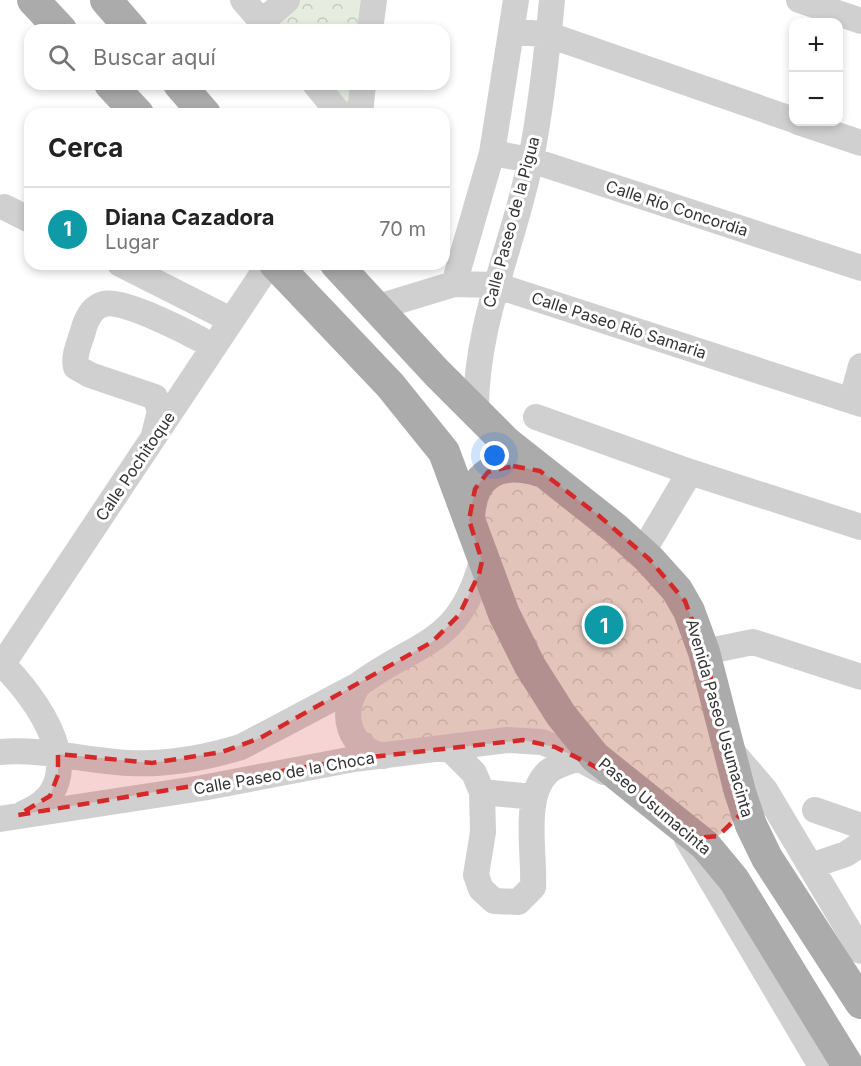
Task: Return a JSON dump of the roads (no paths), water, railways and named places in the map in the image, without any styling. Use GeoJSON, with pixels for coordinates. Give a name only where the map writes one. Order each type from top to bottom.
{"type":"FeatureCollection","features":[{"type":"Feature","properties":{"kind":"main road"},"geometry":{"type":"LineString","coordinates":[[33,0],[55,24]]}},
{"type":"Feature","properties":{"kind":"main road"},"geometry":{"type":"LineString","coordinates":[[111,2],[128,24]]}},
{"type":"Feature","properties":{"kind":"main road"},"geometry":{"type":"LineString","coordinates":[[116,90],[132,108]]}},
{"type":"Feature","properties":{"kind":"main road"},"geometry":{"type":"LineString","coordinates":[[184,90],[200,108]]}},
{"type":"Feature","properties":{"kind":"main road"},"geometry":{"type":"LineString","coordinates":[[281,270],[390,385],[434,438],[451,466],[485,568]]}},
{"type":"Feature","properties":{"kind":"main road","name":"Avenida Paseo Usumacinta"},"geometry":{"type":"LineString","coordinates":[[341,270],[437,373],[506,441],[642,553],[685,601],[704,652],[746,810],[767,858],[861,1003]]}},
{"type":"Feature","properties":{"kind":"main road"},"geometry":{"type":"LineString","coordinates":[[469,520],[475,489],[488,472],[513,466],[540,471]]}},
{"type":"Feature","properties":{"kind":"main road","name":"Paseo Usumacinta"},"geometry":{"type":"LineString","coordinates":[[485,568],[530,666],[561,715],[595,757],[713,853],[734,880],[848,1066]]}},
{"type":"Feature","properties":{"kind":"main road"},"geometry":{"type":"LineString","coordinates":[[686,831],[712,839],[740,819],[746,810]]}},
{"type":"Feature","properties":{"kind":"street"},"geometry":{"type":"LineString","coordinates":[[243,0],[264,24]]}},
{"type":"Feature","properties":{"kind":"street"},"geometry":{"type":"LineString","coordinates":[[268,24],[287,0]]}},
{"type":"Feature","properties":{"kind":"street"},"geometry":{"type":"LineString","coordinates":[[371,24],[374,0]]}},
{"type":"Feature","properties":{"kind":"street"},"geometry":{"type":"LineString","coordinates":[[454,284],[492,153],[516,0]]}},
{"type":"Feature","properties":{"kind":"street","name":"Calle Paseo de la Pigua"},"geometry":{"type":"LineString","coordinates":[[476,409],[476,379],[483,330],[531,160],[552,0]]}},
{"type":"Feature","properties":{"kind":"street"},"geometry":{"type":"LineString","coordinates":[[799,0],[861,21]]}},
{"type":"Feature","properties":{"kind":"street"},"geometry":{"type":"LineString","coordinates":[[512,31],[549,36],[789,118]]}},
{"type":"Feature","properties":{"kind":"street"},"geometry":{"type":"LineString","coordinates":[[320,90],[335,108]]}},
{"type":"Feature","properties":{"kind":"street"},"geometry":{"type":"LineString","coordinates":[[361,108],[362,90]]}},
{"type":"Feature","properties":{"kind":"street"},"geometry":{"type":"LineString","coordinates":[[810,126],[861,143]]}},
{"type":"Feature","properties":{"kind":"street","name":"Calle Río Concordia"},"geometry":{"type":"LineString","coordinates":[[492,153],[531,160],[861,268]]}},
{"type":"Feature","properties":{"kind":"street"},"geometry":{"type":"LineString","coordinates":[[4,207],[24,217]]}},
{"type":"Feature","properties":{"kind":"street"},"geometry":{"type":"LineString","coordinates":[[132,270],[231,320]]}},
{"type":"Feature","properties":{"kind":"street","name":"Calle Pochitoque"},"geometry":{"type":"LineString","coordinates":[[1,664],[265,270]]}},
{"type":"Feature","properties":{"kind":"street","name":"Calle Paseo Río Samaria"},"geometry":{"type":"LineString","coordinates":[[375,308],[454,284],[495,285],[856,401]]}},
{"type":"Feature","properties":{"kind":"street"},"geometry":{"type":"LineString","coordinates":[[154,437],[160,411],[154,397],[90,375],[76,367],[75,357],[88,316],[101,304],[117,303],[195,336],[214,347]]}},
{"type":"Feature","properties":{"kind":"street"},"geometry":{"type":"LineString","coordinates":[[856,401],[861,366]]}},
{"type":"Feature","properties":{"kind":"street"},"geometry":{"type":"LineString","coordinates":[[536,417],[690,472],[861,527]]}},
{"type":"Feature","properties":{"kind":"street"},"geometry":{"type":"LineString","coordinates":[[642,553],[690,472]]}},
{"type":"Feature","properties":{"kind":"street","name":"Calle Paseo de la Choca"},"geometry":{"type":"LineString","coordinates":[[0,752],[58,754],[105,761],[152,763],[222,752],[260,738],[358,685],[442,634],[467,602],[485,568]]}},
{"type":"Feature","properties":{"kind":"street"},"geometry":{"type":"LineString","coordinates":[[704,652],[753,642],[861,677]]}},
{"type":"Feature","properties":{"kind":"street"},"geometry":{"type":"LineString","coordinates":[[1,664],[45,717],[58,754],[58,775],[50,796],[35,808],[9,817]]}},
{"type":"Feature","properties":{"kind":"street"},"geometry":{"type":"LineString","coordinates":[[358,685],[349,708],[352,732],[363,749],[383,756]]}},
{"type":"Feature","properties":{"kind":"street","name":"Calle Paseo de la Choca"},"geometry":{"type":"LineString","coordinates":[[9,817],[202,788],[354,759],[450,749],[507,740],[534,740],[578,758],[631,787]]}},
{"type":"Feature","properties":{"kind":"street"},"geometry":{"type":"LineString","coordinates":[[729,747],[765,790],[861,951]]}},
{"type":"Feature","properties":{"kind":"street"},"geometry":{"type":"LineString","coordinates":[[450,749],[474,773],[482,792],[483,832],[476,875],[481,889],[494,901],[518,902],[533,887],[531,830],[534,797],[539,782],[550,770],[578,758]]}},
{"type":"Feature","properties":{"kind":"street"},"geometry":{"type":"LineString","coordinates":[[482,792],[534,797]]}},
{"type":"Feature","properties":{"kind":"street"},"geometry":{"type":"LineString","coordinates":[[815,810],[861,826]]}},
{"type":"Feature","properties":{"kind":"street"},"geometry":{"type":"LineString","coordinates":[[686,831],[821,1066]]}},
{"type":"Feature","properties":{"kind":"street"},"geometry":{"type":"LineString","coordinates":[[811,866],[846,854],[861,844]]}},
{"type":"Feature","properties":{"kind":"place","name":"Diana Cazadora"},"geometry":{"type":"Point","coordinates":[604,625]}}]}
